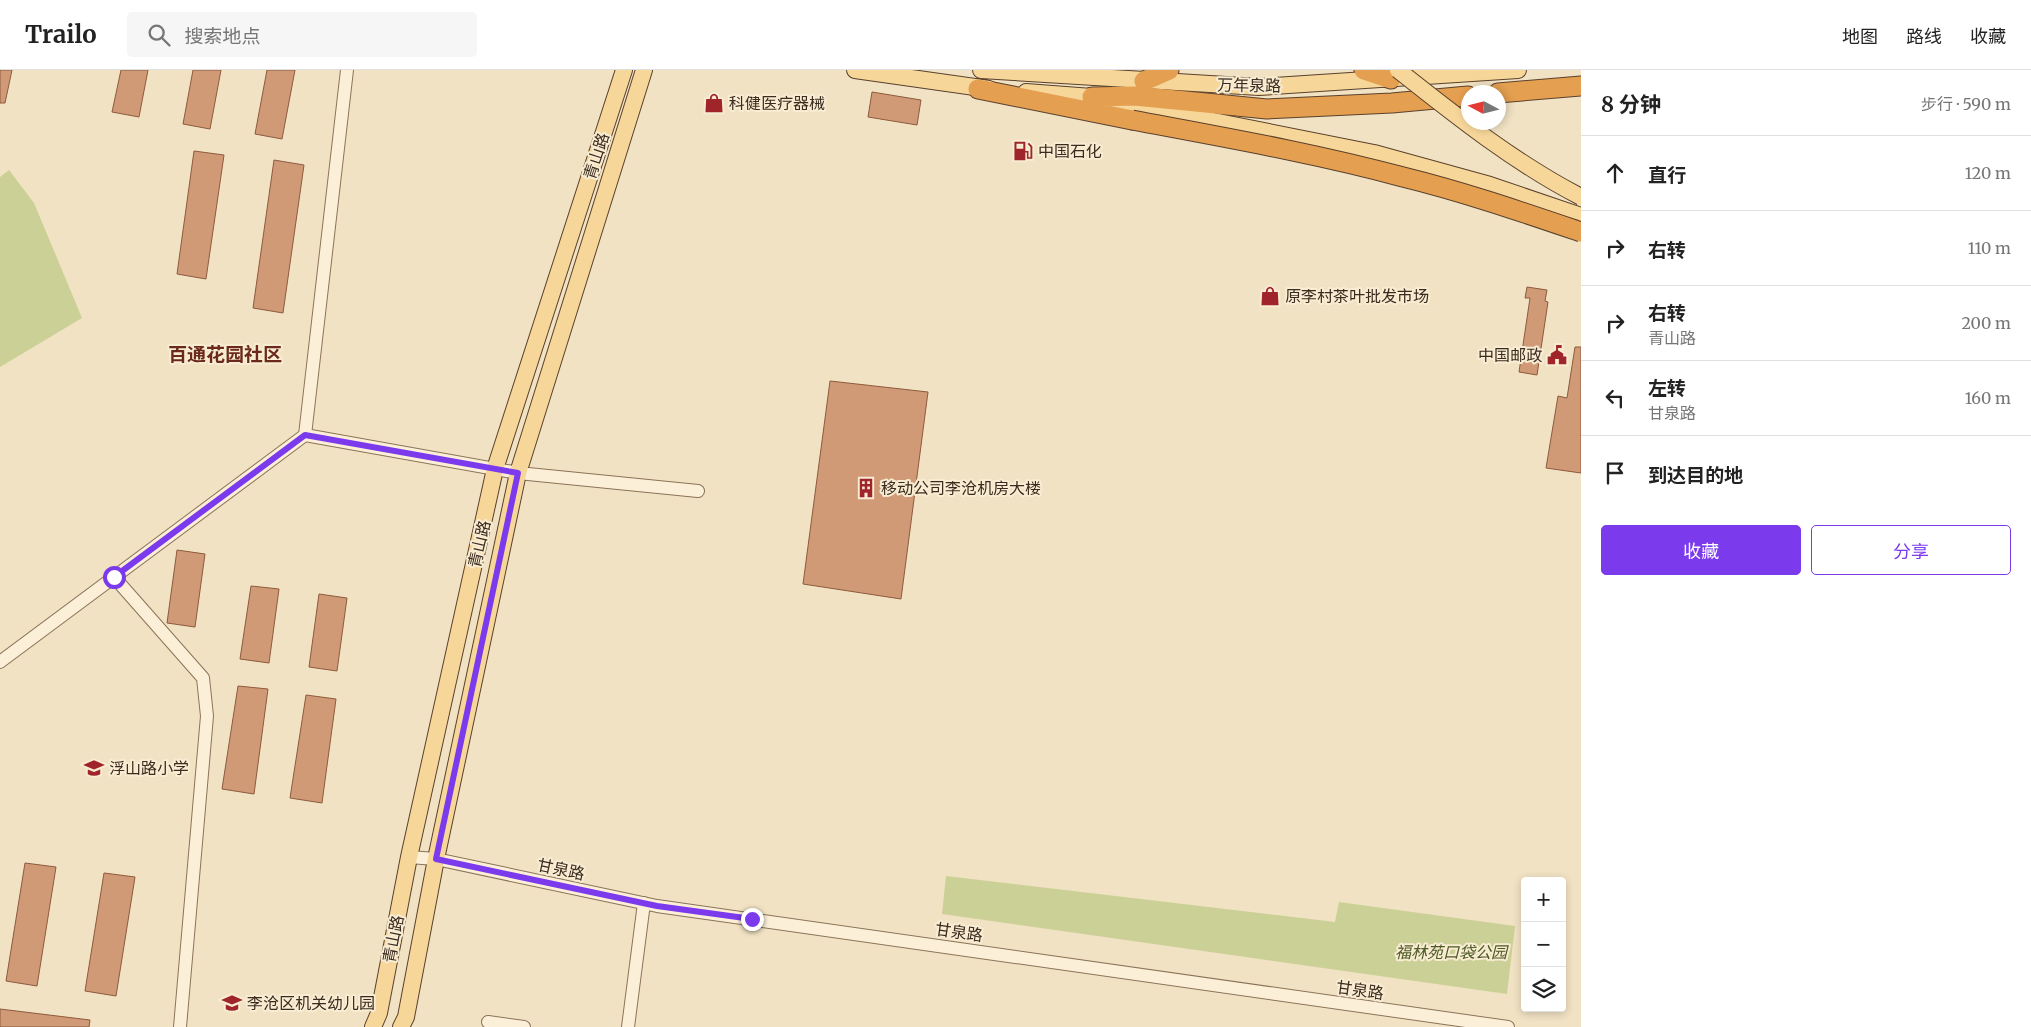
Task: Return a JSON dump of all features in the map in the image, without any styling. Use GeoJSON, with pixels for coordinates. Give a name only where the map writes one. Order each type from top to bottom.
{"type":"FeatureCollection","features":[{"type":"Feature","properties":{"kind":"highway"},"geometry":{"type":"LineString","coordinates":[[1144,81],[1169,70]]}},
{"type":"Feature","properties":{"kind":"highway"},"geometry":{"type":"LineString","coordinates":[[1364,70],[1394,75]]}},
{"type":"Feature","properties":{"kind":"highway"},"geometry":{"type":"LineString","coordinates":[[1506,92],[1581,86]]}},
{"type":"Feature","properties":{"kind":"highway"},"geometry":{"type":"LineString","coordinates":[[978,89],[1313,155],[1403,176],[1482,198],[1581,232]]}},
{"type":"Feature","properties":{"kind":"highway"},"geometry":{"type":"LineString","coordinates":[[1092,97],[1134,96],[1267,109],[1392,103],[1461,97]]}},
{"type":"Feature","properties":{"kind":"main road","name":"青山路"},"geometry":{"type":"LineString","coordinates":[[373,1027],[379,1013],[409,857],[496,469],[624,70]]}},
{"type":"Feature","properties":{"kind":"main road","name":"青山路"},"geometry":{"type":"LineString","coordinates":[[401,1027],[406,1017],[436,859],[518,473],[644,70]]}},
{"type":"Feature","properties":{"kind":"main road"},"geometry":{"type":"LineString","coordinates":[[855,70],[978,89],[1092,97],[1177,113],[1374,153],[1490,185],[1581,216]]}},
{"type":"Feature","properties":{"kind":"main road","name":"万年泉路"},"geometry":{"type":"LineString","coordinates":[[981,70],[1259,87],[1394,75],[1518,70]]}},
{"type":"Feature","properties":{"kind":"main road"},"geometry":{"type":"LineString","coordinates":[[1394,75],[1553,182],[1581,197]]}},
{"type":"Feature","properties":{"kind":"street"},"geometry":{"type":"LineString","coordinates":[[305,435],[347,70]]}},
{"type":"Feature","properties":{"kind":"street"},"geometry":{"type":"LineString","coordinates":[[0,662],[305,435],[518,473],[698,491]]}},
{"type":"Feature","properties":{"kind":"street"},"geometry":{"type":"LineString","coordinates":[[114,577],[203,678],[207,716],[180,1027]]}},
{"type":"Feature","properties":{"kind":"street","name":"甘泉路"},"geometry":{"type":"LineString","coordinates":[[409,857],[436,859],[644,903],[1508,1027]]}},
{"type":"Feature","properties":{"kind":"street"},"geometry":{"type":"LineString","coordinates":[[628,1027],[644,903]]}},
{"type":"Feature","properties":{"kind":"street"},"geometry":{"type":"LineString","coordinates":[[488,1022],[524,1027]]}},
{"type":"Feature","properties":{"kind":"green space"},"geometry":{"type":"Polygon","coordinates":[[[9,170],[34,203],[82,318],[0,367],[0,177],[9,170]]]}},
{"type":"Feature","properties":{"kind":"green space","name":"福林苑口袋公园"},"geometry":{"type":"Polygon","coordinates":[[[946,876],[1335,922],[1339,902],[1515,926],[1507,994],[942,914],[946,876]]]}},
{"type":"Feature","properties":{"kind":"building"},"geometry":{"type":"Polygon","coordinates":[[[0,70],[12,70],[5,103],[0,103],[0,70]]]}},
{"type":"Feature","properties":{"kind":"building"},"geometry":{"type":"Polygon","coordinates":[[[121,70],[148,70],[139,117],[112,112],[121,70]]]}},
{"type":"Feature","properties":{"kind":"building"},"geometry":{"type":"Polygon","coordinates":[[[193,70],[221,70],[210,129],[183,124],[193,70]]]}},
{"type":"Feature","properties":{"kind":"building"},"geometry":{"type":"Polygon","coordinates":[[[267,70],[295,70],[282,139],[255,134],[267,70]]]}},
{"type":"Feature","properties":{"kind":"building"},"geometry":{"type":"Polygon","coordinates":[[[872,92],[921,100],[917,125],[868,117],[872,92]]]}},
{"type":"Feature","properties":{"kind":"building"},"geometry":{"type":"Polygon","coordinates":[[[194,151],[224,155],[206,279],[177,274],[194,151]]]}},
{"type":"Feature","properties":{"kind":"building"},"geometry":{"type":"Polygon","coordinates":[[[274,160],[304,165],[283,313],[253,308],[274,160]]]}},
{"type":"Feature","properties":{"kind":"building"},"geometry":{"type":"Polygon","coordinates":[[[1527,287],[1547,290],[1545,301],[1548,302],[1537,375],[1519,372],[1530,298],[1525,298],[1527,287]]]}},
{"type":"Feature","properties":{"kind":"building"},"geometry":{"type":"Polygon","coordinates":[[[1575,347],[1581,347],[1581,473],[1546,468],[1558,396],[1567,398],[1575,347]]]}},
{"type":"Feature","properties":{"kind":"building","name":"移动公司李沧机房大楼"},"geometry":{"type":"Polygon","coordinates":[[[830,381],[928,392],[901,599],[803,584],[830,381]]]}},
{"type":"Feature","properties":{"kind":"building"},"geometry":{"type":"Polygon","coordinates":[[[177,550],[205,554],[195,627],[167,623],[177,550]]]}},
{"type":"Feature","properties":{"kind":"building"},"geometry":{"type":"Polygon","coordinates":[[[251,586],[279,589],[269,663],[240,659],[251,586]]]}},
{"type":"Feature","properties":{"kind":"building"},"geometry":{"type":"Polygon","coordinates":[[[319,594],[347,598],[337,671],[309,667],[319,594]]]}},
{"type":"Feature","properties":{"kind":"building"},"geometry":{"type":"Polygon","coordinates":[[[238,686],[268,689],[254,794],[222,789],[238,686]]]}},
{"type":"Feature","properties":{"kind":"building"},"geometry":{"type":"Polygon","coordinates":[[[306,695],[336,699],[322,803],[290,798],[306,695]]]}},
{"type":"Feature","properties":{"kind":"building"},"geometry":{"type":"Polygon","coordinates":[[[25,863],[56,867],[37,986],[6,981],[25,863]]]}},
{"type":"Feature","properties":{"kind":"building"},"geometry":{"type":"Polygon","coordinates":[[[104,873],[135,877],[116,996],[85,991],[104,873]]]}},
{"type":"Feature","properties":{"kind":"building"},"geometry":{"type":"Polygon","coordinates":[[[0,1009],[90,1020],[89,1027],[0,1027],[0,1009]]]}},
{"type":"Feature","properties":{"kind":"place","name":"科健医疗器械"},"geometry":{"type":"Point","coordinates":[714,103]}},
{"type":"Feature","properties":{"kind":"place","name":"中国石化"},"geometry":{"type":"Point","coordinates":[1023,151]}},
{"type":"Feature","properties":{"kind":"place","name":"原李村茶叶批发市场"},"geometry":{"type":"Point","coordinates":[1270,296]}},
{"type":"Feature","properties":{"kind":"place","name":"中国邮政"},"geometry":{"type":"Point","coordinates":[1557,355]}},
{"type":"Feature","properties":{"kind":"place","name":"移动公司李沧机房大楼"},"geometry":{"type":"Point","coordinates":[866,488]}},
{"type":"Feature","properties":{"kind":"place","name":"浮山路小学"},"geometry":{"type":"Point","coordinates":[94,768]}},
{"type":"Feature","properties":{"kind":"place","name":"李沧区机关幼儿园"},"geometry":{"type":"Point","coordinates":[232,1003]}},
{"type":"Feature","properties":{"kind":"district","name":"百通花园社区"},"geometry":{"type":"Point","coordinates":[225,354]}},
{"type":"Feature","properties":{"kind":"route"},"geometry":{"type":"LineString","coordinates":[[114,577],[305,435],[518,473],[436,859],[657,906],[752,919]]}}]}
